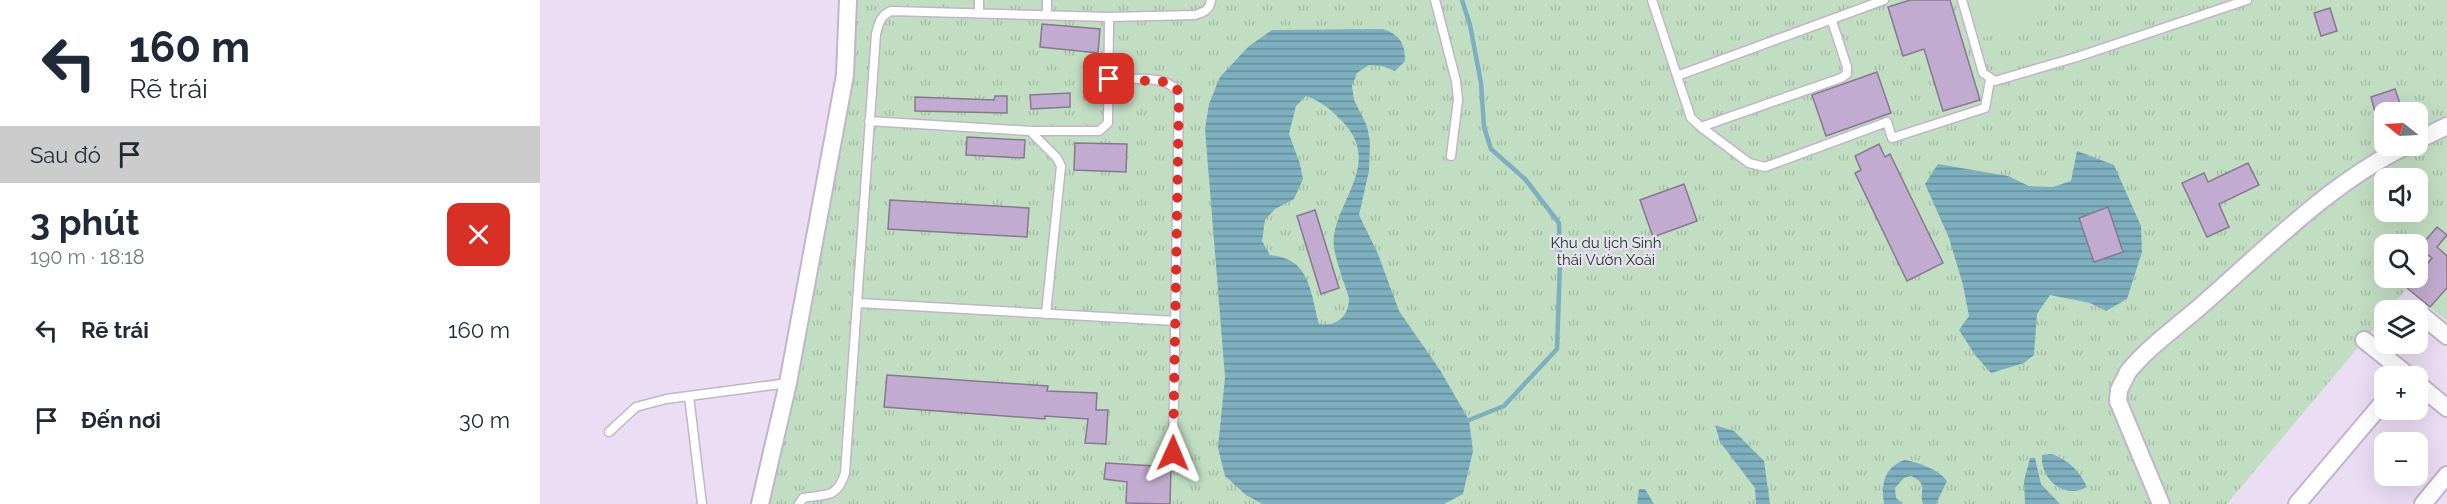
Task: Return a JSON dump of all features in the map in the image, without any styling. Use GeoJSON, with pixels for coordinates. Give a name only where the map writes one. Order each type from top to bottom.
{"type":"FeatureCollection","features":[{"type":"Feature","properties":{"kind":"street"},"geometry":{"type":"LineString","coordinates":[[760,504],[788,383],[845,75],[848,0]]}},
{"type":"Feature","properties":{"kind":"street"},"geometry":{"type":"LineString","coordinates":[[2428,135],[2447,126]]}},
{"type":"Feature","properties":{"kind":"street"},"geometry":{"type":"LineString","coordinates":[[2161,504],[2118,401],[2119,390],[2128,372],[2259,255],[2340,187],[2386,156]]}},
{"type":"Feature","properties":{"kind":"street"},"geometry":{"type":"LineString","coordinates":[[2428,320],[2447,336]]}},
{"type":"Feature","properties":{"kind":"street"},"geometry":{"type":"LineString","coordinates":[[2364,340],[2395,366]]}},
{"type":"Feature","properties":{"kind":"street"},"geometry":{"type":"LineString","coordinates":[[2428,393],[2447,408]]}},
{"type":"Feature","properties":{"kind":"street"},"geometry":{"type":"LineString","coordinates":[[2296,504],[2374,413]]}},
{"type":"Feature","properties":{"kind":"street"},"geometry":{"type":"LineString","coordinates":[[2423,504],[2447,475]]}},
{"type":"Feature","properties":{"kind":"lane"},"geometry":{"type":"LineString","coordinates":[[979,0],[979,13]]}},
{"type":"Feature","properties":{"kind":"lane"},"geometry":{"type":"LineString","coordinates":[[1047,0],[1047,14]]}},
{"type":"Feature","properties":{"kind":"lane"},"geometry":{"type":"LineString","coordinates":[[799,504],[803,498],[834,493],[841,487],[846,473],[876,34],[884,15],[891,11],[1109,17],[1195,15],[1206,11],[1211,5],[1211,0]]}},
{"type":"Feature","properties":{"kind":"lane"},"geometry":{"type":"LineString","coordinates":[[1435,0],[1456,81],[1458,100],[1451,156]]}},
{"type":"Feature","properties":{"kind":"lane"},"geometry":{"type":"LineString","coordinates":[[1652,0],[1691,118],[1749,163],[1765,167],[1887,122],[1892,138],[1985,108],[1990,80],[1982,68],[1962,0]]}},
{"type":"Feature","properties":{"kind":"lane"},"geometry":{"type":"LineString","coordinates":[[1677,76],[1884,0]]}},
{"type":"Feature","properties":{"kind":"lane"},"geometry":{"type":"LineString","coordinates":[[1990,80],[2004,80],[2247,0]]}},
{"type":"Feature","properties":{"kind":"lane"},"geometry":{"type":"LineString","coordinates":[[869,121],[1030,131],[1099,131],[1108,123],[1109,17]]}},
{"type":"Feature","properties":{"kind":"lane"},"geometry":{"type":"LineString","coordinates":[[1701,127],[1847,74],[1847,67],[1832,21]]}},
{"type":"Feature","properties":{"kind":"lane"},"geometry":{"type":"LineString","coordinates":[[1109,79],[1169,82],[1176,87],[1179,94],[1173,453]]}},
{"type":"Feature","properties":{"kind":"lane"},"geometry":{"type":"LineString","coordinates":[[1030,131],[1061,166],[1046,314]]}},
{"type":"Feature","properties":{"kind":"lane"},"geometry":{"type":"LineString","coordinates":[[859,303],[1176,321]]}},
{"type":"Feature","properties":{"kind":"lane"},"geometry":{"type":"LineString","coordinates":[[609,432],[636,407],[689,396],[788,383]]}},
{"type":"Feature","properties":{"kind":"lane"},"geometry":{"type":"LineString","coordinates":[[689,396],[702,504]]}},
{"type":"Feature","properties":{"kind":"green space","name":"Khu du lịch Sinh thái Vườn Xoài"},"geometry":{"type":"Polygon","coordinates":[[[854,0],[2447,0],[2447,321],[2428,305],[2428,300],[2422,300],[2407,288],[2397,300],[2374,300],[2374,328],[2227,504],[766,504],[854,0]]]}},
{"type":"Feature","properties":{"kind":"green space"},"geometry":{"type":"Polygon","coordinates":[[[1972,0],[2052,0],[2057,16],[1982,38],[1972,0]]]}},
{"type":"Feature","properties":{"kind":"water"},"geometry":{"type":"Polygon","coordinates":[[[1383,29],[1394,34],[1403,45],[1405,61],[1395,71],[1382,66],[1369,65],[1357,73],[1352,86],[1354,100],[1367,126],[1370,142],[1369,171],[1359,215],[1378,254],[1399,311],[1440,370],[1469,420],[1473,451],[1463,494],[1444,504],[1262,504],[1246,495],[1225,476],[1218,448],[1225,377],[1205,129],[1209,104],[1220,77],[1249,46],[1272,30],[1383,29]],[[1306,96],[1296,106],[1289,134],[1303,179],[1294,199],[1275,209],[1265,220],[1262,241],[1270,255],[1289,260],[1302,271],[1310,288],[1319,324],[1331,324],[1344,315],[1349,298],[1336,257],[1334,235],[1355,178],[1358,151],[1354,137],[1343,122],[1326,107],[1306,96]]]}},
{"type":"Feature","properties":{"kind":"water"},"geometry":{"type":"Polygon","coordinates":[[[2077,151],[2114,165],[2141,226],[2142,252],[2127,299],[2106,311],[2090,303],[2050,295],[2037,314],[2034,355],[2024,363],[1991,373],[1975,355],[1959,330],[1969,316],[1963,285],[1949,238],[1925,184],[1938,164],[2008,176],[2029,186],[2053,187],[2071,181],[2077,151]]]}},
{"type":"Feature","properties":{"kind":"water"},"geometry":{"type":"Polygon","coordinates":[[[1715,425],[1734,431],[1764,461],[1770,504],[1756,504],[1755,488],[1720,442],[1715,425]]]}},
{"type":"Feature","properties":{"kind":"water"},"geometry":{"type":"Polygon","coordinates":[[[2052,454],[2073,467],[2087,487],[2070,491],[2055,485],[2049,479],[2042,464],[2042,455],[2052,454]]]}},
{"type":"Feature","properties":{"kind":"water"},"geometry":{"type":"Polygon","coordinates":[[[2030,458],[2035,458],[2041,484],[2060,504],[2025,504],[2024,481],[2030,458]]]}},
{"type":"Feature","properties":{"kind":"water"},"geometry":{"type":"Polygon","coordinates":[[[1905,460],[1933,470],[1947,481],[1936,504],[1923,504],[1922,485],[1911,476],[1904,478],[1895,488],[1896,498],[1903,504],[1884,504],[1883,490],[1888,472],[1905,460]]]}},
{"type":"Feature","properties":{"kind":"water"},"geometry":{"type":"Polygon","coordinates":[[[1639,489],[1645,489],[1654,504],[1637,504],[1639,489]]]}},
{"type":"Feature","properties":{"kind":"building"},"geometry":{"type":"Polygon","coordinates":[[[1910,0],[1950,0],[1980,100],[1943,111],[1924,49],[1903,56],[1888,7],[1910,0]]]}},
{"type":"Feature","properties":{"kind":"building"},"geometry":{"type":"Polygon","coordinates":[[[2330,8],[2337,31],[2321,36],[2314,13],[2330,8]]]}},
{"type":"Feature","properties":{"kind":"building"},"geometry":{"type":"Polygon","coordinates":[[[1042,24],[1100,29],[1098,53],[1040,47],[1042,24]]]}},
{"type":"Feature","properties":{"kind":"building"},"geometry":{"type":"Polygon","coordinates":[[[1877,72],[1891,113],[1826,136],[1812,95],[1877,72]]]}},
{"type":"Feature","properties":{"kind":"building"},"geometry":{"type":"Polygon","coordinates":[[[2395,89],[2400,102],[2374,102],[2374,108],[2371,97],[2395,89]]]}},
{"type":"Feature","properties":{"kind":"building"},"geometry":{"type":"Polygon","coordinates":[[[1070,93],[1070,107],[1031,109],[1030,95],[1070,93]]]}},
{"type":"Feature","properties":{"kind":"building"},"geometry":{"type":"Polygon","coordinates":[[[995,96],[1007,96],[1007,113],[915,111],[915,97],[994,100],[995,96]]]}},
{"type":"Feature","properties":{"kind":"building"},"geometry":{"type":"Polygon","coordinates":[[[967,137],[1025,140],[1024,158],[966,155],[967,137]]]}},
{"type":"Feature","properties":{"kind":"building"},"geometry":{"type":"Polygon","coordinates":[[[1075,143],[1127,144],[1126,172],[1074,170],[1075,143]]]}},
{"type":"Feature","properties":{"kind":"building"},"geometry":{"type":"Polygon","coordinates":[[[1879,144],[1885,157],[1890,154],[1943,263],[1907,281],[1855,173],[1861,170],[1855,156],[1879,144]]]}},
{"type":"Feature","properties":{"kind":"building"},"geometry":{"type":"Polygon","coordinates":[[[2248,163],[2259,185],[2219,204],[2229,227],[2207,237],[2182,183],[2204,173],[2208,182],[2248,163]]]}},
{"type":"Feature","properties":{"kind":"building"},"geometry":{"type":"Polygon","coordinates":[[[1684,184],[1697,221],[1653,237],[1640,200],[1684,184]]]}},
{"type":"Feature","properties":{"kind":"building"},"geometry":{"type":"Polygon","coordinates":[[[890,200],[1029,208],[1027,237],[888,229],[890,200]]]}},
{"type":"Feature","properties":{"kind":"building"},"geometry":{"type":"Polygon","coordinates":[[[2108,207],[2123,252],[2094,262],[2079,218],[2108,207]]]}},
{"type":"Feature","properties":{"kind":"building"},"geometry":{"type":"Polygon","coordinates":[[[1315,210],[1339,288],[1321,294],[1297,216],[1315,210]]]}},
{"type":"Feature","properties":{"kind":"building"},"geometry":{"type":"Polygon","coordinates":[[[2437,227],[2447,235],[2437,247],[2447,256],[2447,288],[2430,307],[2428,300],[2422,300],[2407,288],[2428,288],[2428,263],[2432,258],[2428,255],[2428,238],[2437,227]]]}},
{"type":"Feature","properties":{"kind":"building"},"geometry":{"type":"Polygon","coordinates":[[[887,375],[1048,386],[1047,391],[1097,393],[1096,410],[1108,410],[1106,444],[1085,443],[1088,419],[1045,416],[1045,419],[884,407],[887,375]]]}},
{"type":"Feature","properties":{"kind":"building"},"geometry":{"type":"Polygon","coordinates":[[[1106,463],[1171,467],[1170,504],[1126,503],[1127,482],[1104,479],[1106,463]]]}},
{"type":"Feature","properties":{"kind":"waterway"},"geometry":{"type":"LineString","coordinates":[[1462,0],[1470,25],[1481,83],[1484,127],[1491,149],[1525,179],[1559,223],[1560,263],[1557,349],[1504,406],[1469,420]]}},
{"type":"Feature","properties":{"kind":"route"},"geometry":{"type":"LineString","coordinates":[[1109,79],[1169,82],[1176,87],[1179,94],[1173,453]]}}]}
